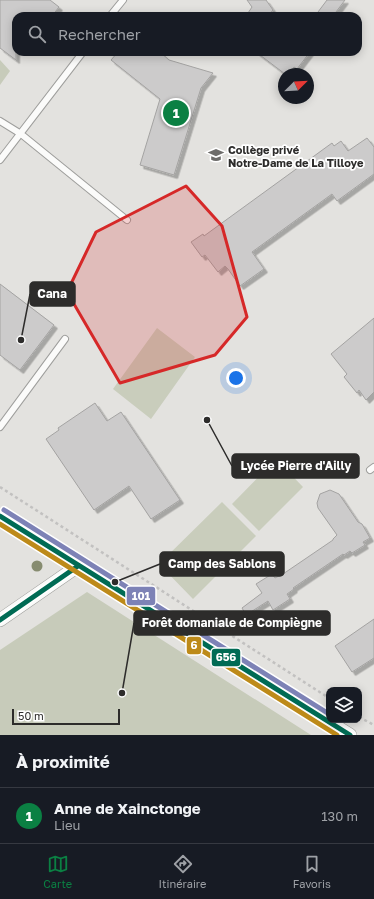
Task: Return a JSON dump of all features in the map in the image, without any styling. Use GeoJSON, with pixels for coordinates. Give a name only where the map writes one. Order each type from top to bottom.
{"type":"FeatureCollection","features":[{"type":"Feature","properties":{"kind":"street"},"geometry":{"type":"LineString","coordinates":[[0,516],[350,735]]}},
{"type":"Feature","properties":{"kind":"street"},"geometry":{"type":"LineString","coordinates":[[0,620],[78,566]]}},
{"type":"Feature","properties":{"kind":"lane"},"geometry":{"type":"LineString","coordinates":[[113,12],[122,0]]}},
{"type":"Feature","properties":{"kind":"lane"},"geometry":{"type":"LineString","coordinates":[[0,160],[80,56]]}},
{"type":"Feature","properties":{"kind":"lane"},"geometry":{"type":"LineString","coordinates":[[0,121],[20,134],[127,220]]}},
{"type":"Feature","properties":{"kind":"lane"},"geometry":{"type":"LineString","coordinates":[[0,427],[65,339]]}},
{"type":"Feature","properties":{"kind":"path"},"geometry":{"type":"LineString","coordinates":[[0,487],[326,696]]}},
{"type":"Feature","properties":{"kind":"path"},"geometry":{"type":"LineString","coordinates":[[362,719],[374,726]]}},
{"type":"Feature","properties":{"kind":"highlighted area"},"geometry":{"type":"Polygon","coordinates":[[[186,186],[222,226],[247,317],[215,355],[120,383],[67,292],[96,232],[186,186]]]}},
{"type":"Feature","properties":{"kind":"green space"},"geometry":{"type":"Polygon","coordinates":[[[0,60],[10,71],[0,85],[0,60]]]}},
{"type":"Feature","properties":{"kind":"green space"},"geometry":{"type":"Polygon","coordinates":[[[157,328],[195,357],[151,419],[113,389],[157,328]]]}},
{"type":"Feature","properties":{"kind":"green space"},"geometry":{"type":"Polygon","coordinates":[[[276,459],[303,487],[259,531],[232,504],[276,459]]]}},
{"type":"Feature","properties":{"kind":"green space"},"geometry":{"type":"Polygon","coordinates":[[[222,502],[256,536],[193,599],[159,564],[222,502]]]}},
{"type":"Feature","properties":{"kind":"green space"},"geometry":{"type":"Polygon","coordinates":[[[87,592],[311,735],[0,735],[0,650],[87,592]]]}},
{"type":"Feature","properties":{"kind":"building"},"geometry":{"type":"Polygon","coordinates":[[[0,0],[50,0],[59,7],[55,12],[12,12],[12,56],[16,56],[16,60],[0,48],[0,0]]]}},
{"type":"Feature","properties":{"kind":"building"},"geometry":{"type":"Polygon","coordinates":[[[247,0],[266,0],[273,10],[271,12],[249,12],[252,7],[247,0]]]}},
{"type":"Feature","properties":{"kind":"building"},"geometry":{"type":"Polygon","coordinates":[[[327,0],[345,0],[336,12],[318,12],[327,0]]]}},
{"type":"Feature","properties":{"kind":"building"},"geometry":{"type":"Polygon","coordinates":[[[114,56],[164,56],[169,60],[213,73],[201,88],[174,175],[140,165],[160,99],[111,60],[114,56]]]}},
{"type":"Feature","properties":{"kind":"building"},"geometry":{"type":"Polygon","coordinates":[[[261,56],[307,56],[298,68],[278,69],[261,56]]]}},
{"type":"Feature","properties":{"kind":"building"},"geometry":{"type":"Polygon","coordinates":[[[367,138],[374,147],[374,174],[337,201],[332,194],[252,252],[264,269],[240,286],[225,266],[218,272],[205,255],[202,257],[191,242],[203,234],[204,236],[332,143],[334,146],[341,141],[348,151],[367,138]]]}},
{"type":"Feature","properties":{"kind":"building"},"geometry":{"type":"Polygon","coordinates":[[[0,284],[54,325],[20,370],[0,355],[0,284]]]}},
{"type":"Feature","properties":{"kind":"building"},"geometry":{"type":"Polygon","coordinates":[[[374,318],[374,392],[366,400],[359,390],[357,393],[344,377],[347,374],[331,354],[374,318]]]}},
{"type":"Feature","properties":{"kind":"building"},"geometry":{"type":"Polygon","coordinates":[[[95,403],[107,421],[121,412],[180,500],[151,519],[129,486],[94,510],[46,439],[59,430],[58,428],[95,403]]]}},
{"type":"Feature","properties":{"kind":"building"},"geometry":{"type":"Polygon","coordinates":[[[330,490],[339,494],[358,522],[362,524],[370,538],[363,542],[365,545],[352,553],[350,551],[344,555],[343,554],[293,588],[294,589],[287,594],[290,599],[273,610],[268,601],[246,615],[242,608],[262,593],[256,584],[272,574],[275,578],[283,574],[333,540],[337,535],[318,508],[317,503],[320,494],[330,490]]]}},
{"type":"Feature","properties":{"kind":"building"},"geometry":{"type":"Polygon","coordinates":[[[374,619],[374,658],[352,672],[335,646],[374,619]]]}},
{"type":"Feature","properties":{"kind":"transit line","name":"101"},"geometry":{"type":"LineString","coordinates":[[4,510],[326,712]]}},
{"type":"Feature","properties":{"kind":"transit line","name":"656"},"geometry":{"type":"LineString","coordinates":[[0,516],[350,735]]}},
{"type":"Feature","properties":{"kind":"transit line","name":"6"},"geometry":{"type":"LineString","coordinates":[[0,524],[337,735]]}},
{"type":"Feature","properties":{"kind":"transit line","name":"656"},"geometry":{"type":"LineString","coordinates":[[0,620],[78,566]]}},
{"type":"Feature","properties":{"kind":"place","name":"Anne de Xainctonge"},"geometry":{"type":"Point","coordinates":[176,113]}},
{"type":"Feature","properties":{"kind":"place","name":"Collège privé Notre-Dame de La Tilloye"},"geometry":{"type":"Point","coordinates":[216,155]}},
{"type":"Feature","properties":{"kind":"place","name":"Cana"},"geometry":{"type":"Point","coordinates":[21,340]}},
{"type":"Feature","properties":{"kind":"place","name":"Lycée Pierre d'Ailly"},"geometry":{"type":"Point","coordinates":[207,420]}},
{"type":"Feature","properties":{"kind":"place","name":"Camp des Sablons"},"geometry":{"type":"Point","coordinates":[115,582]}},
{"type":"Feature","properties":{"kind":"place","name":"Forêt domaniale de Compiègne"},"geometry":{"type":"Point","coordinates":[122,693]}}]}
